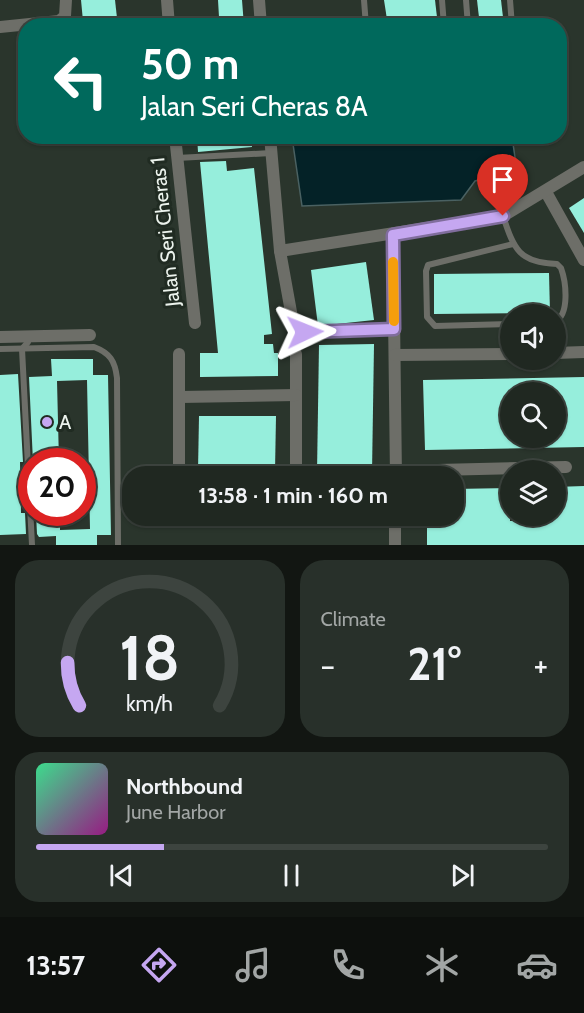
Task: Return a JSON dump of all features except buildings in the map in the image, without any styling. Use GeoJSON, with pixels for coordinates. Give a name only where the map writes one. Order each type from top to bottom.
{"type":"FeatureCollection","features":[{"type":"Feature","properties":{"kind":"street"},"geometry":{"type":"LineString","coordinates":[[63,18],[65,16],[66,0]]}},
{"type":"Feature","properties":{"kind":"street"},"geometry":{"type":"LineString","coordinates":[[167,0],[168,18]]}},
{"type":"Feature","properties":{"kind":"street"},"geometry":{"type":"LineString","coordinates":[[259,0],[260,18]]}},
{"type":"Feature","properties":{"kind":"street"},"geometry":{"type":"LineString","coordinates":[[0,27],[18,25]]}},
{"type":"Feature","properties":{"kind":"street","name":"Jalan Seri Cheras 1"},"geometry":{"type":"LineString","coordinates":[[175,144],[195,323]]}},
{"type":"Feature","properties":{"kind":"street"},"geometry":{"type":"LineString","coordinates":[[270,144],[280,251],[293,323]]}},
{"type":"Feature","properties":{"kind":"street"},"geometry":{"type":"LineString","coordinates":[[280,251],[503,216],[584,167]]}},
{"type":"Feature","properties":{"kind":"street"},"geometry":{"type":"LineString","coordinates":[[546,192],[584,260]]}},
{"type":"Feature","properties":{"kind":"street"},"geometry":{"type":"LineString","coordinates":[[393,235],[396,466]]}},
{"type":"Feature","properties":{"kind":"street"},"geometry":{"type":"LineString","coordinates":[[6,337],[90,335]]}},
{"type":"Feature","properties":{"kind":"street"},"geometry":{"type":"LineString","coordinates":[[566,353],[584,352]]}},
{"type":"Feature","properties":{"kind":"street"},"geometry":{"type":"LineString","coordinates":[[178,466],[179,354]]}},
{"type":"Feature","properties":{"kind":"street"},"geometry":{"type":"LineString","coordinates":[[296,354],[296,466]]}},
{"type":"Feature","properties":{"kind":"street"},"geometry":{"type":"LineString","coordinates":[[395,355],[500,354]]}},
{"type":"Feature","properties":{"kind":"street"},"geometry":{"type":"LineString","coordinates":[[180,397],[296,395]]}},
{"type":"Feature","properties":{"kind":"street"},"geometry":{"type":"LineString","coordinates":[[464,471],[500,470]]}},
{"type":"Feature","properties":{"kind":"street"},"geometry":{"type":"LineString","coordinates":[[395,526],[395,545]]}},
{"type":"Feature","properties":{"kind":"lane"},"geometry":{"type":"LineString","coordinates":[[364,0],[365,18]]}},
{"type":"Feature","properties":{"kind":"lane"},"geometry":{"type":"LineString","coordinates":[[442,0],[443,18]]}},
{"type":"Feature","properties":{"kind":"lane"},"geometry":{"type":"LineString","coordinates":[[466,0],[467,18]]}},
{"type":"Feature","properties":{"kind":"lane"},"geometry":{"type":"LineString","coordinates":[[510,0],[511,18]]}},
{"type":"Feature","properties":{"kind":"lane"},"geometry":{"type":"LineString","coordinates":[[176,158],[271,153]]}},
{"type":"Feature","properties":{"kind":"lane"},"geometry":{"type":"LineString","coordinates":[[503,216],[513,244],[536,264],[556,264],[561,268],[563,304]]}},
{"type":"Feature","properties":{"kind":"lane"},"geometry":{"type":"LineString","coordinates":[[500,324],[435,326],[427,317],[426,271],[428,265],[513,244]]}},
{"type":"Feature","properties":{"kind":"lane"},"geometry":{"type":"LineString","coordinates":[[293,323],[297,330],[305,332],[394,329]]}},
{"type":"Feature","properties":{"kind":"lane"},"geometry":{"type":"LineString","coordinates":[[27,336],[28,342],[22,349],[32,545]]}},
{"type":"Feature","properties":{"kind":"lane"},"geometry":{"type":"LineString","coordinates":[[6,337],[22,349]]}},
{"type":"Feature","properties":{"kind":"lane"},"geometry":{"type":"LineString","coordinates":[[0,349],[94,347],[108,352],[115,365],[118,545]]}},
{"type":"Feature","properties":{"kind":"water"},"geometry":{"type":"Polygon","coordinates":[[[293,144],[513,144],[517,171],[475,181],[461,200],[302,206],[293,144]]]}},
{"type":"Feature","properties":{"kind":"slow traffic"},"geometry":{"type":"LineString","coordinates":[[393,262],[394,321]]}},
{"type":"Feature","properties":{"kind":"place","name":"A"},"geometry":{"type":"Point","coordinates":[47,422]}},
{"type":"Feature","properties":{"kind":"route"},"geometry":{"type":"LineString","coordinates":[[305,332],[394,329],[393,235],[503,216]]}}]}
